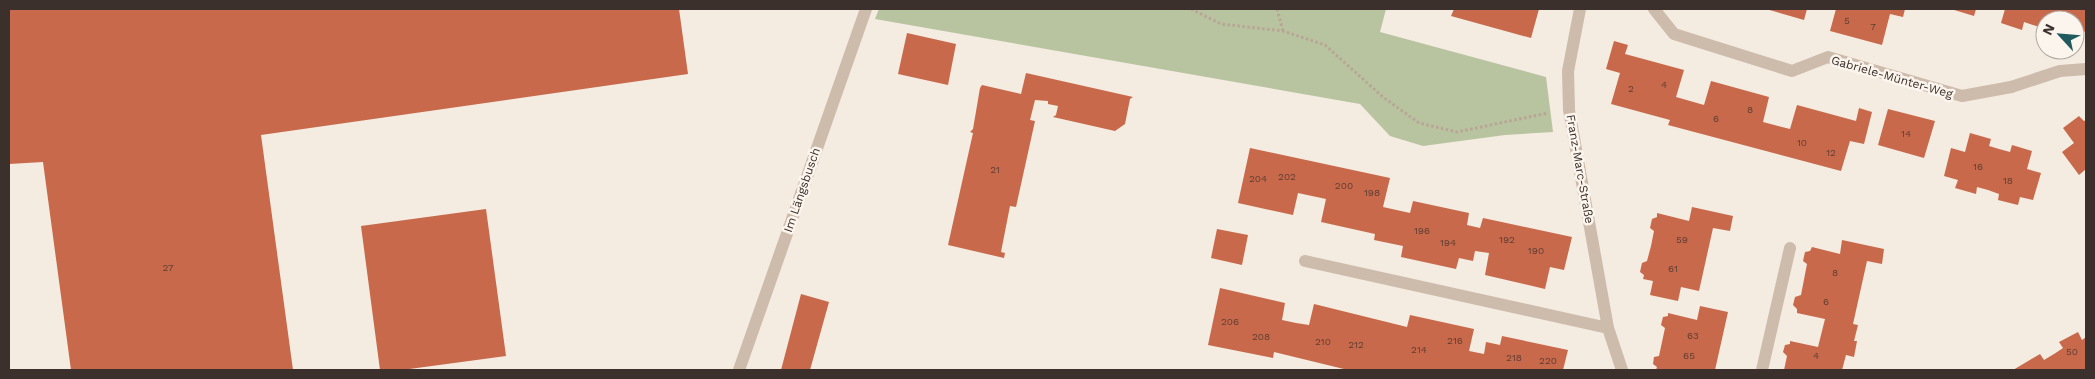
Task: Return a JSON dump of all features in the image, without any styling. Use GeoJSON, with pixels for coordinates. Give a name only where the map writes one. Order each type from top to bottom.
{"type":"FeatureCollection","features":[{"type":"Feature","properties":{"kind":"street","name":"Im Längsbusch"},"geometry":{"type":"LineString","coordinates":[[739,370],[866,9]]}},
{"type":"Feature","properties":{"kind":"street","name":"Franz-Marc-Straße"},"geometry":{"type":"LineString","coordinates":[[1580,9],[1568,71],[1569,110],[1608,328],[1622,370]]}},
{"type":"Feature","properties":{"kind":"street","name":"Gabriele-Münter-Weg"},"geometry":{"type":"LineString","coordinates":[[1654,9],[1674,34],[1792,72],[1828,57],[1962,96],[2011,87],[2060,71],[2086,69]]}},
{"type":"Feature","properties":{"kind":"street"},"geometry":{"type":"LineString","coordinates":[[1762,370],[1790,248]]}},
{"type":"Feature","properties":{"kind":"street"},"geometry":{"type":"LineString","coordinates":[[1305,261],[1608,328]]}},
{"type":"Feature","properties":{"kind":"path"},"geometry":{"type":"LineString","coordinates":[[1191,9],[1221,24],[1283,30],[1325,45],[1384,97],[1419,123],[1457,132],[1529,116],[1569,110]]}},
{"type":"Feature","properties":{"kind":"path"},"geometry":{"type":"LineString","coordinates":[[1277,9],[1283,30]]}},
{"type":"Feature","properties":{"kind":"green space"},"geometry":{"type":"Polygon","coordinates":[[[879,9],[1386,9],[1380,32],[1546,77],[1553,132],[1505,135],[1423,146],[1390,136],[1360,104],[875,19],[879,9]]]}},
{"type":"Feature","properties":{"kind":"building"},"geometry":{"type":"Polygon","coordinates":[[[9,9],[679,9],[688,74],[261,135],[293,370],[71,370],[43,162],[9,164],[9,9]]]}},
{"type":"Feature","properties":{"kind":"building"},"geometry":{"type":"Polygon","coordinates":[[[1454,9],[1539,9],[1531,38],[1451,16],[1454,9]]]}},
{"type":"Feature","properties":{"kind":"building"},"geometry":{"type":"Polygon","coordinates":[[[1766,9],[1807,9],[1804,20],[1766,9]]]}},
{"type":"Feature","properties":{"kind":"building"},"geometry":{"type":"Polygon","coordinates":[[[1836,9],[1905,9],[1903,17],[1890,14],[1882,45],[1830,31],[1836,9]]]}},
{"type":"Feature","properties":{"kind":"building"},"geometry":{"type":"Polygon","coordinates":[[[1951,9],[1976,9],[1974,16],[1951,9]]]}},
{"type":"Feature","properties":{"kind":"building"},"geometry":{"type":"Polygon","coordinates":[[[2005,9],[2086,9],[2086,32],[2085,10],[2035,10],[2035,25],[2024,22],[2022,30],[2001,23],[2005,9]]]}},
{"type":"Feature","properties":{"kind":"building"},"geometry":{"type":"Polygon","coordinates":[[[907,33],[956,44],[948,85],[898,74],[907,33]]]}},
{"type":"Feature","properties":{"kind":"building"},"geometry":{"type":"Polygon","coordinates":[[[1614,41],[1628,45],[1625,54],[1684,70],[1676,97],[1704,105],[1711,81],[1769,97],[1763,122],[1790,129],[1797,105],[1856,121],[1859,108],[1872,112],[1864,144],[1850,141],[1841,171],[1668,125],[1670,120],[1611,104],[1620,73],[1606,69],[1614,41]]]}},
{"type":"Feature","properties":{"kind":"building"},"geometry":{"type":"Polygon","coordinates":[[[1026,73],[1133,97],[1130,99],[1125,124],[1115,131],[1053,117],[1056,115],[1058,106],[1048,104],[1048,101],[1035,100],[1030,120],[1035,121],[1016,207],[1010,206],[1001,252],[1005,253],[1004,258],[948,245],[973,133],[970,132],[973,129],[980,88],[982,85],[1021,94],[1026,73]]]}},
{"type":"Feature","properties":{"kind":"building"},"geometry":{"type":"Polygon","coordinates":[[[1888,109],[1935,121],[1924,158],[1878,145],[1888,109]]]}},
{"type":"Feature","properties":{"kind":"building"},"geometry":{"type":"Polygon","coordinates":[[[2079,116],[2084,121],[2086,120],[2086,169],[2079,175],[2062,152],[2074,143],[2063,128],[2079,116]]]}},
{"type":"Feature","properties":{"kind":"building"},"geometry":{"type":"Polygon","coordinates":[[[1970,133],[1991,139],[1989,146],[1999,149],[2010,152],[2012,145],[2032,151],[2027,169],[2041,173],[2033,200],[2020,197],[2018,205],[1998,200],[1999,194],[1977,187],[1976,194],[1955,188],[1958,180],[1944,176],[1951,148],[1965,152],[1970,133]]]}},
{"type":"Feature","properties":{"kind":"building"},"geometry":{"type":"Polygon","coordinates":[[[1250,148],[1390,178],[1383,207],[1410,213],[1413,201],[1469,213],[1467,225],[1480,228],[1483,218],[1572,237],[1564,270],[1550,267],[1545,289],[1485,275],[1489,253],[1475,251],[1473,261],[1459,258],[1456,269],[1401,257],[1403,246],[1374,240],[1375,234],[1321,222],[1326,199],[1298,193],[1293,215],[1238,203],[1250,148]]]}},
{"type":"Feature","properties":{"kind":"building"},"geometry":{"type":"Polygon","coordinates":[[[1692,207],[1733,216],[1730,231],[1713,228],[1699,291],[1681,287],[1678,301],[1650,295],[1653,281],[1643,279],[1644,275],[1640,272],[1642,263],[1647,261],[1651,246],[1654,231],[1650,228],[1652,219],[1657,217],[1657,213],[1689,221],[1692,207]]]}},
{"type":"Feature","properties":{"kind":"building"},"geometry":{"type":"Polygon","coordinates":[[[486,209],[506,356],[402,370],[380,370],[361,226],[486,209]]]}},
{"type":"Feature","properties":{"kind":"building"},"geometry":{"type":"Polygon","coordinates":[[[1217,229],[1248,235],[1242,265],[1211,258],[1217,229]]]}},
{"type":"Feature","properties":{"kind":"building"},"geometry":{"type":"Polygon","coordinates":[[[1842,240],[1884,249],[1882,264],[1867,261],[1853,324],[1858,325],[1854,341],[1857,341],[1854,357],[1846,355],[1842,370],[1784,370],[1787,356],[1783,352],[1785,345],[1790,344],[1790,341],[1818,347],[1825,319],[1797,313],[1797,309],[1793,305],[1795,297],[1801,295],[1807,264],[1803,261],[1805,252],[1810,251],[1812,247],[1840,254],[1842,240]]]}},
{"type":"Feature","properties":{"kind":"building"},"geometry":{"type":"Polygon","coordinates":[[[1220,288],[1285,303],[1282,320],[1296,323],[1309,325],[1314,304],[1407,327],[1410,315],[1474,329],[1469,351],[1484,354],[1486,342],[1500,345],[1502,336],[1568,350],[1563,370],[1348,370],[1274,352],[1273,358],[1208,345],[1220,288]]]}},
{"type":"Feature","properties":{"kind":"building"},"geometry":{"type":"Polygon","coordinates":[[[801,294],[829,302],[810,370],[781,370],[801,294]]]}},
{"type":"Feature","properties":{"kind":"building"},"geometry":{"type":"Polygon","coordinates":[[[1700,306],[1728,312],[1715,370],[1656,370],[1657,367],[1653,364],[1654,357],[1659,356],[1665,328],[1661,325],[1663,317],[1668,316],[1668,313],[1697,320],[1700,306]]]}},
{"type":"Feature","properties":{"kind":"building"},"geometry":{"type":"Polygon","coordinates":[[[2078,332],[2082,340],[2086,337],[2086,370],[2013,370],[2040,354],[2044,360],[2063,348],[2059,342],[2078,332]]]}}]}
